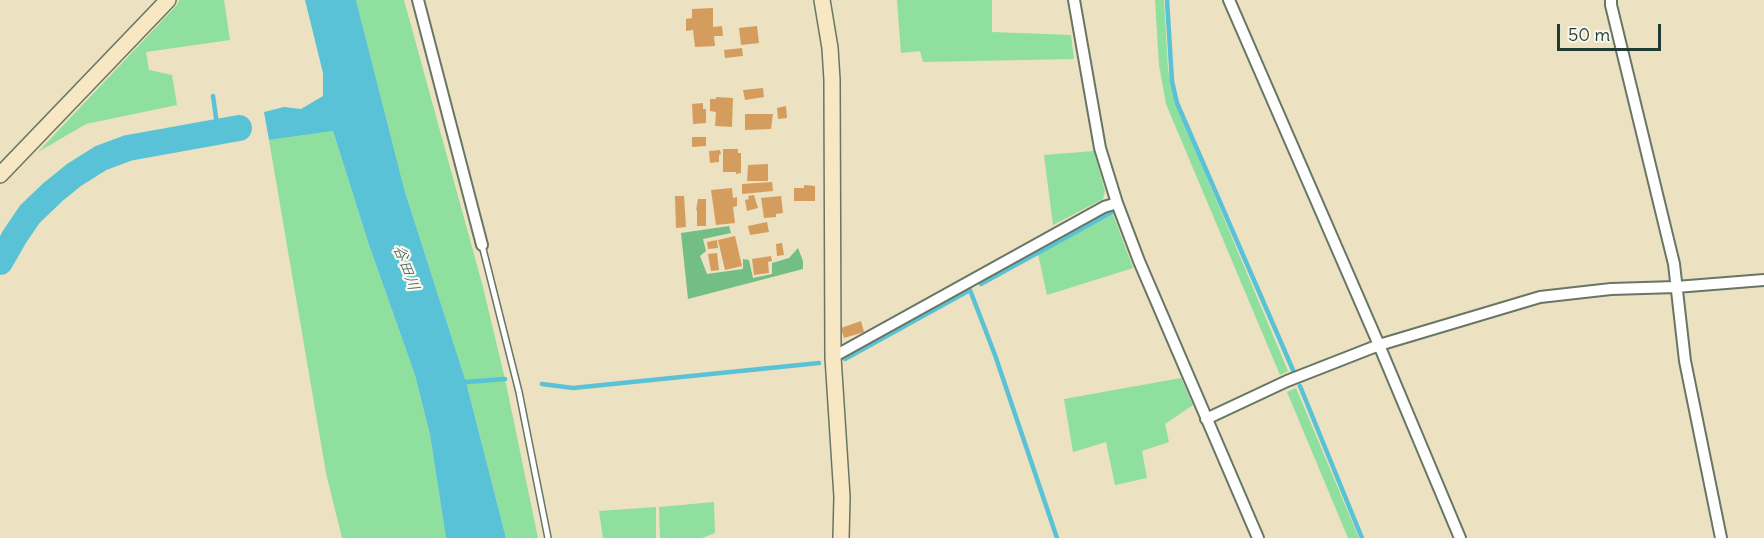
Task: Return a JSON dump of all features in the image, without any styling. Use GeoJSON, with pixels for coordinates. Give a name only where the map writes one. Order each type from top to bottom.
{"type":"FeatureCollection","features":[{"type":"Feature","properties":{"kind":"street"},"geometry":{"type":"LineString","coordinates":[[0,175],[168,0]]}},
{"type":"Feature","properties":{"kind":"street"},"geometry":{"type":"LineString","coordinates":[[418,0],[482,246]]}},
{"type":"Feature","properties":{"kind":"street"},"geometry":{"type":"LineString","coordinates":[[822,0],[830,48],[832,80],[833,357],[842,497],[841,538]]}},
{"type":"Feature","properties":{"kind":"street"},"geometry":{"type":"LineString","coordinates":[[1074,0],[1100,148],[1117,203],[1138,261],[1258,538]]}},
{"type":"Feature","properties":{"kind":"street"},"geometry":{"type":"LineString","coordinates":[[1229,0],[1460,538]]}},
{"type":"Feature","properties":{"kind":"street"},"geometry":{"type":"LineString","coordinates":[[1611,0],[1674,264],[1684,361],[1721,538]]}},
{"type":"Feature","properties":{"kind":"street"},"geometry":{"type":"LineString","coordinates":[[833,357],[1104,207],[1117,203]]}},
{"type":"Feature","properties":{"kind":"street"},"geometry":{"type":"LineString","coordinates":[[1206,419],[1287,381],[1379,345],[1540,297],[1764,280]]}},
{"type":"Feature","properties":{"kind":"lane"},"geometry":{"type":"LineString","coordinates":[[482,246],[519,392],[548,538]]}},
{"type":"Feature","properties":{"kind":"green space"},"geometry":{"type":"Polygon","coordinates":[[[179,0],[224,0],[230,40],[146,52],[149,70],[172,75],[177,105],[86,124],[38,152],[177,5],[179,0]]]}},
{"type":"Feature","properties":{"kind":"green space"},"geometry":{"type":"Polygon","coordinates":[[[356,0],[404,0],[483,287],[538,538],[506,538],[466,382],[405,192],[356,0]]]}},
{"type":"Feature","properties":{"kind":"green space"},"geometry":{"type":"Polygon","coordinates":[[[897,0],[992,0],[992,32],[1071,35],[1074,59],[923,62],[920,51],[901,53],[897,0]]]}},
{"type":"Feature","properties":{"kind":"green space"},"geometry":{"type":"Polygon","coordinates":[[[1155,0],[1164,0],[1168,69],[1175,102],[1288,371],[1280,375],[1166,104],[1159,65],[1155,0]]]}},
{"type":"Feature","properties":{"kind":"green space"},"geometry":{"type":"Polygon","coordinates":[[[333,131],[369,245],[415,375],[430,435],[446,538],[342,538],[326,473],[269,140],[333,131]]]}},
{"type":"Feature","properties":{"kind":"green space"},"geometry":{"type":"Polygon","coordinates":[[[1094,151],[1105,191],[1103,199],[1053,225],[1044,155],[1094,151]]]}},
{"type":"Feature","properties":{"kind":"green space"},"geometry":{"type":"Polygon","coordinates":[[[1113,214],[1133,268],[1047,295],[1038,254],[1113,214]]]}},
{"type":"Feature","properties":{"kind":"green space"},"geometry":{"type":"Polygon","coordinates":[[[729,226],[731,233],[703,239],[706,251],[700,256],[707,274],[743,269],[743,259],[749,260],[753,278],[772,274],[772,263],[789,258],[798,248],[803,261],[803,269],[688,299],[681,233],[729,226]]]}},
{"type":"Feature","properties":{"kind":"green space"},"geometry":{"type":"Polygon","coordinates":[[[1181,378],[1193,405],[1165,424],[1169,442],[1142,451],[1147,478],[1115,485],[1106,442],[1073,452],[1064,399],[1181,378]]]}},
{"type":"Feature","properties":{"kind":"green space"},"geometry":{"type":"Polygon","coordinates":[[[1296,388],[1359,538],[1348,538],[1287,392],[1296,388]]]}},
{"type":"Feature","properties":{"kind":"green space"},"geometry":{"type":"Polygon","coordinates":[[[714,502],[715,533],[702,538],[660,538],[659,507],[714,502]]]}},
{"type":"Feature","properties":{"kind":"green space"},"geometry":{"type":"Polygon","coordinates":[[[656,507],[656,538],[603,538],[599,511],[656,507]]]}},
{"type":"Feature","properties":{"kind":"water","name":"谷田川"},"geometry":{"type":"Polygon","coordinates":[[[305,0],[356,0],[405,192],[466,382],[506,538],[446,538],[430,435],[415,375],[369,245],[333,131],[269,140],[264,112],[284,107],[301,109],[323,96],[323,73],[305,0]]]}},
{"type":"Feature","properties":{"kind":"building"},"geometry":{"type":"Polygon","coordinates":[[[713,8],[713,27],[722,26],[723,36],[714,36],[715,46],[695,47],[693,30],[686,31],[686,19],[692,18],[692,9],[713,8]]]}},
{"type":"Feature","properties":{"kind":"building"},"geometry":{"type":"Polygon","coordinates":[[[757,26],[759,43],[741,45],[739,28],[757,26]]]}},
{"type":"Feature","properties":{"kind":"building"},"geometry":{"type":"Polygon","coordinates":[[[742,48],[743,56],[725,58],[724,50],[742,48]]]}},
{"type":"Feature","properties":{"kind":"building"},"geometry":{"type":"Polygon","coordinates":[[[763,88],[764,97],[745,100],[743,90],[763,88]]]}},
{"type":"Feature","properties":{"kind":"building"},"geometry":{"type":"Polygon","coordinates":[[[716,97],[733,98],[732,127],[715,126],[716,112],[710,111],[710,99],[716,99],[716,97]]]}},
{"type":"Feature","properties":{"kind":"building"},"geometry":{"type":"Polygon","coordinates":[[[703,103],[703,109],[706,109],[706,123],[693,124],[692,104],[703,103]]]}},
{"type":"Feature","properties":{"kind":"building"},"geometry":{"type":"Polygon","coordinates":[[[786,106],[787,118],[778,119],[777,108],[786,106]]]}},
{"type":"Feature","properties":{"kind":"building"},"geometry":{"type":"Polygon","coordinates":[[[745,114],[773,114],[771,129],[745,130],[745,114]]]}},
{"type":"Feature","properties":{"kind":"building"},"geometry":{"type":"Polygon","coordinates":[[[692,137],[706,137],[706,146],[692,147],[692,137]]]}},
{"type":"Feature","properties":{"kind":"building"},"geometry":{"type":"Polygon","coordinates":[[[723,149],[738,149],[738,153],[741,153],[741,173],[723,172],[723,149]]]}},
{"type":"Feature","properties":{"kind":"building"},"geometry":{"type":"Polygon","coordinates":[[[720,150],[719,162],[710,163],[709,151],[720,150]]]}},
{"type":"Feature","properties":{"kind":"building"},"geometry":{"type":"Polygon","coordinates":[[[768,164],[768,181],[747,181],[748,165],[768,164]]]}},
{"type":"Feature","properties":{"kind":"building"},"geometry":{"type":"Polygon","coordinates":[[[772,182],[773,191],[742,194],[742,184],[772,182]]]}},
{"type":"Feature","properties":{"kind":"building"},"geometry":{"type":"Polygon","coordinates":[[[804,185],[815,186],[815,201],[794,201],[794,188],[804,188],[804,185]]]}},
{"type":"Feature","properties":{"kind":"building"},"geometry":{"type":"Polygon","coordinates":[[[732,188],[733,198],[737,197],[737,206],[733,207],[735,223],[716,225],[711,190],[732,188]]]}},
{"type":"Feature","properties":{"kind":"building"},"geometry":{"type":"Polygon","coordinates":[[[754,195],[758,208],[747,211],[745,200],[749,199],[748,196],[754,195]]]}},
{"type":"Feature","properties":{"kind":"building"},"geometry":{"type":"Polygon","coordinates":[[[675,196],[684,196],[686,227],[676,228],[675,196]]]}},
{"type":"Feature","properties":{"kind":"building"},"geometry":{"type":"Polygon","coordinates":[[[781,196],[783,213],[776,214],[776,217],[764,218],[761,198],[781,196]]]}},
{"type":"Feature","properties":{"kind":"building"},"geometry":{"type":"Polygon","coordinates":[[[698,199],[706,199],[706,226],[697,226],[698,199]]]}},
{"type":"Feature","properties":{"kind":"building"},"geometry":{"type":"Polygon","coordinates":[[[767,222],[769,232],[750,235],[748,226],[767,222]]]}},
{"type":"Feature","properties":{"kind":"building"},"geometry":{"type":"Polygon","coordinates":[[[735,236],[742,266],[725,270],[718,240],[735,236]]]}},
{"type":"Feature","properties":{"kind":"building"},"geometry":{"type":"Polygon","coordinates":[[[717,240],[718,248],[708,249],[707,242],[717,240]]]}},
{"type":"Feature","properties":{"kind":"building"},"geometry":{"type":"Polygon","coordinates":[[[782,243],[784,255],[777,256],[776,244],[782,243]]]}},
{"type":"Feature","properties":{"kind":"building"},"geometry":{"type":"Polygon","coordinates":[[[717,253],[719,270],[711,271],[708,254],[717,253]]]}},
{"type":"Feature","properties":{"kind":"building"},"geometry":{"type":"Polygon","coordinates":[[[771,256],[772,261],[768,262],[769,273],[754,275],[752,259],[771,256]]]}},
{"type":"Feature","properties":{"kind":"building"},"geometry":{"type":"Polygon","coordinates":[[[861,321],[864,332],[844,338],[841,328],[861,321]]]}},
{"type":"Feature","properties":{"kind":"waterway"},"geometry":{"type":"LineString","coordinates":[[1167,0],[1172,81],[1177,103],[1293,370]]}},
{"type":"Feature","properties":{"kind":"waterway"},"geometry":{"type":"LineString","coordinates":[[213,96],[218,132]]}},
{"type":"Feature","properties":{"kind":"waterway"},"geometry":{"type":"LineString","coordinates":[[0,262],[30,214],[74,175],[101,158],[128,148],[239,128]]}},
{"type":"Feature","properties":{"kind":"waterway"},"geometry":{"type":"LineString","coordinates":[[981,284],[1112,212]]}},
{"type":"Feature","properties":{"kind":"waterway"},"geometry":{"type":"LineString","coordinates":[[845,359],[970,290],[995,355],[1057,538]]}},
{"type":"Feature","properties":{"kind":"waterway"},"geometry":{"type":"LineString","coordinates":[[542,384],[573,388],[819,363]]}},
{"type":"Feature","properties":{"kind":"waterway"},"geometry":{"type":"LineString","coordinates":[[460,384],[505,379]]}},
{"type":"Feature","properties":{"kind":"waterway"},"geometry":{"type":"LineString","coordinates":[[1300,386],[1362,538]]}}]}
